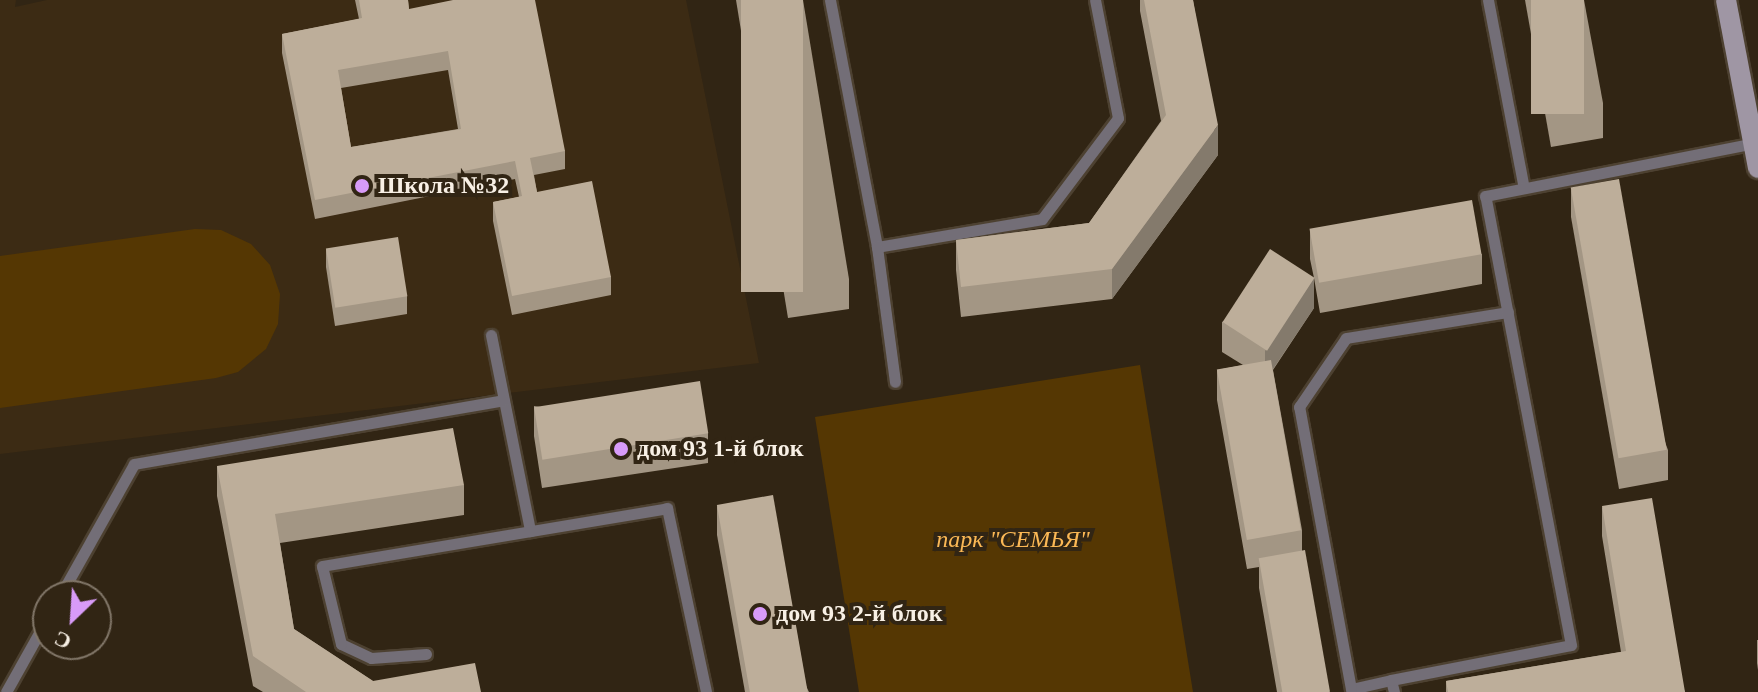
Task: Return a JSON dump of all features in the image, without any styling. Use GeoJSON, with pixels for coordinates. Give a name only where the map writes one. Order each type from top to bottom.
{"type":"FeatureCollection","features":[{"type":"Feature","properties":{"kind":"main road"},"geometry":{"type":"LineString","coordinates":[[1726,0],[1758,168]]}},
{"type":"Feature","properties":{"kind":"lane"},"geometry":{"type":"LineString","coordinates":[[830,0],[877,247],[895,382]]}},
{"type":"Feature","properties":{"kind":"lane"},"geometry":{"type":"LineString","coordinates":[[877,247],[1042,219],[1118,118],[1095,0]]}},
{"type":"Feature","properties":{"kind":"lane"},"geometry":{"type":"LineString","coordinates":[[1488,0],[1524,188]]}},
{"type":"Feature","properties":{"kind":"lane"},"geometry":{"type":"LineString","coordinates":[[1508,312],[1346,338],[1299,407],[1351,689],[1392,686],[1571,645],[1508,312],[1485,196],[1754,143]]}},
{"type":"Feature","properties":{"kind":"lane"},"geometry":{"type":"LineString","coordinates":[[491,335],[530,531]]}},
{"type":"Feature","properties":{"kind":"lane"},"geometry":{"type":"LineString","coordinates":[[69,580],[134,464],[504,400]]}},
{"type":"Feature","properties":{"kind":"lane"},"geometry":{"type":"LineString","coordinates":[[426,654],[371,658],[341,644],[322,566],[667,508],[706,692]]}},
{"type":"Feature","properties":{"kind":"lane"},"geometry":{"type":"LineString","coordinates":[[6,692],[32,646]]}},
{"type":"Feature","properties":{"kind":"shaded area","name":"Школа №32"},"geometry":{"type":"Polygon","coordinates":[[[0,0],[16,0],[15,7],[47,0],[686,0],[759,363],[0,454],[0,0]]]}},
{"type":"Feature","properties":{"kind":"green space"},"geometry":{"type":"Polygon","coordinates":[[[195,229],[221,230],[251,244],[270,265],[280,294],[278,324],[266,349],[238,372],[216,378],[0,408],[0,256],[195,229]]]}},
{"type":"Feature","properties":{"kind":"green space","name":"парк \"СЕМЬЯ\""},"geometry":{"type":"Polygon","coordinates":[[[1140,365],[1193,692],[859,692],[815,417],[1140,365]]]}},
{"type":"Feature","properties":{"kind":"building"},"geometry":{"type":"Polygon","coordinates":[[[359,0],[408,0],[409,9],[453,0],[535,0],[565,151],[530,158],[537,192],[592,181],[611,277],[512,296],[493,202],[522,196],[515,161],[315,200],[282,34],[362,18],[359,0]],[[448,51],[338,70],[351,147],[461,129],[448,51]]]}},
{"type":"Feature","properties":{"kind":"building"},"geometry":{"type":"Polygon","coordinates":[[[741,0],[803,0],[803,292],[741,292],[741,0]]]}},
{"type":"Feature","properties":{"kind":"building"},"geometry":{"type":"Polygon","coordinates":[[[1144,0],[1193,0],[1218,125],[1112,269],[961,287],[956,240],[1089,223],[1166,115],[1144,0]]]}},
{"type":"Feature","properties":{"kind":"building"},"geometry":{"type":"Polygon","coordinates":[[[1531,0],[1584,0],[1584,114],[1531,114],[1531,0]]]}},
{"type":"Feature","properties":{"kind":"building"},"geometry":{"type":"Polygon","coordinates":[[[1619,179],[1667,450],[1618,458],[1571,188],[1619,179]]]}},
{"type":"Feature","properties":{"kind":"building"},"geometry":{"type":"Polygon","coordinates":[[[1472,200],[1482,254],[1319,283],[1310,229],[1472,200]]]}},
{"type":"Feature","properties":{"kind":"building"},"geometry":{"type":"Polygon","coordinates":[[[398,237],[407,296],[335,308],[326,248],[398,237]]]}},
{"type":"Feature","properties":{"kind":"building"},"geometry":{"type":"Polygon","coordinates":[[[1270,249],[1314,278],[1267,351],[1223,322],[1270,249]]]}},
{"type":"Feature","properties":{"kind":"building"},"geometry":{"type":"Polygon","coordinates":[[[1271,360],[1301,530],[1247,540],[1217,370],[1271,360]]]}},
{"type":"Feature","properties":{"kind":"building"},"geometry":{"type":"Polygon","coordinates":[[[700,381],[708,433],[542,460],[534,407],[700,381]]]}},
{"type":"Feature","properties":{"kind":"building"},"geometry":{"type":"Polygon","coordinates":[[[453,428],[464,485],[275,514],[294,629],[373,681],[475,663],[481,692],[306,692],[253,656],[217,466],[453,428]]]}},
{"type":"Feature","properties":{"kind":"building","name":"дом 93 2-й блок"},"geometry":{"type":"Polygon","coordinates":[[[773,495],[808,692],[750,692],[717,505],[773,495]]]}},
{"type":"Feature","properties":{"kind":"building"},"geometry":{"type":"Polygon","coordinates":[[[1652,498],[1685,692],[1448,692],[1446,681],[1626,651],[1602,506],[1652,498]]]}},
{"type":"Feature","properties":{"kind":"building"},"geometry":{"type":"Polygon","coordinates":[[[1305,550],[1330,692],[1282,692],[1259,558],[1305,550]]]}},
{"type":"Feature","properties":{"kind":"place","name":"Школа №32"},"geometry":{"type":"Point","coordinates":[362,186]}},
{"type":"Feature","properties":{"kind":"place","name":"дом 93 1-й блок"},"geometry":{"type":"Point","coordinates":[621,449]}},
{"type":"Feature","properties":{"kind":"place","name":"дом 93 2-й блок"},"geometry":{"type":"Point","coordinates":[760,614]}}]}
